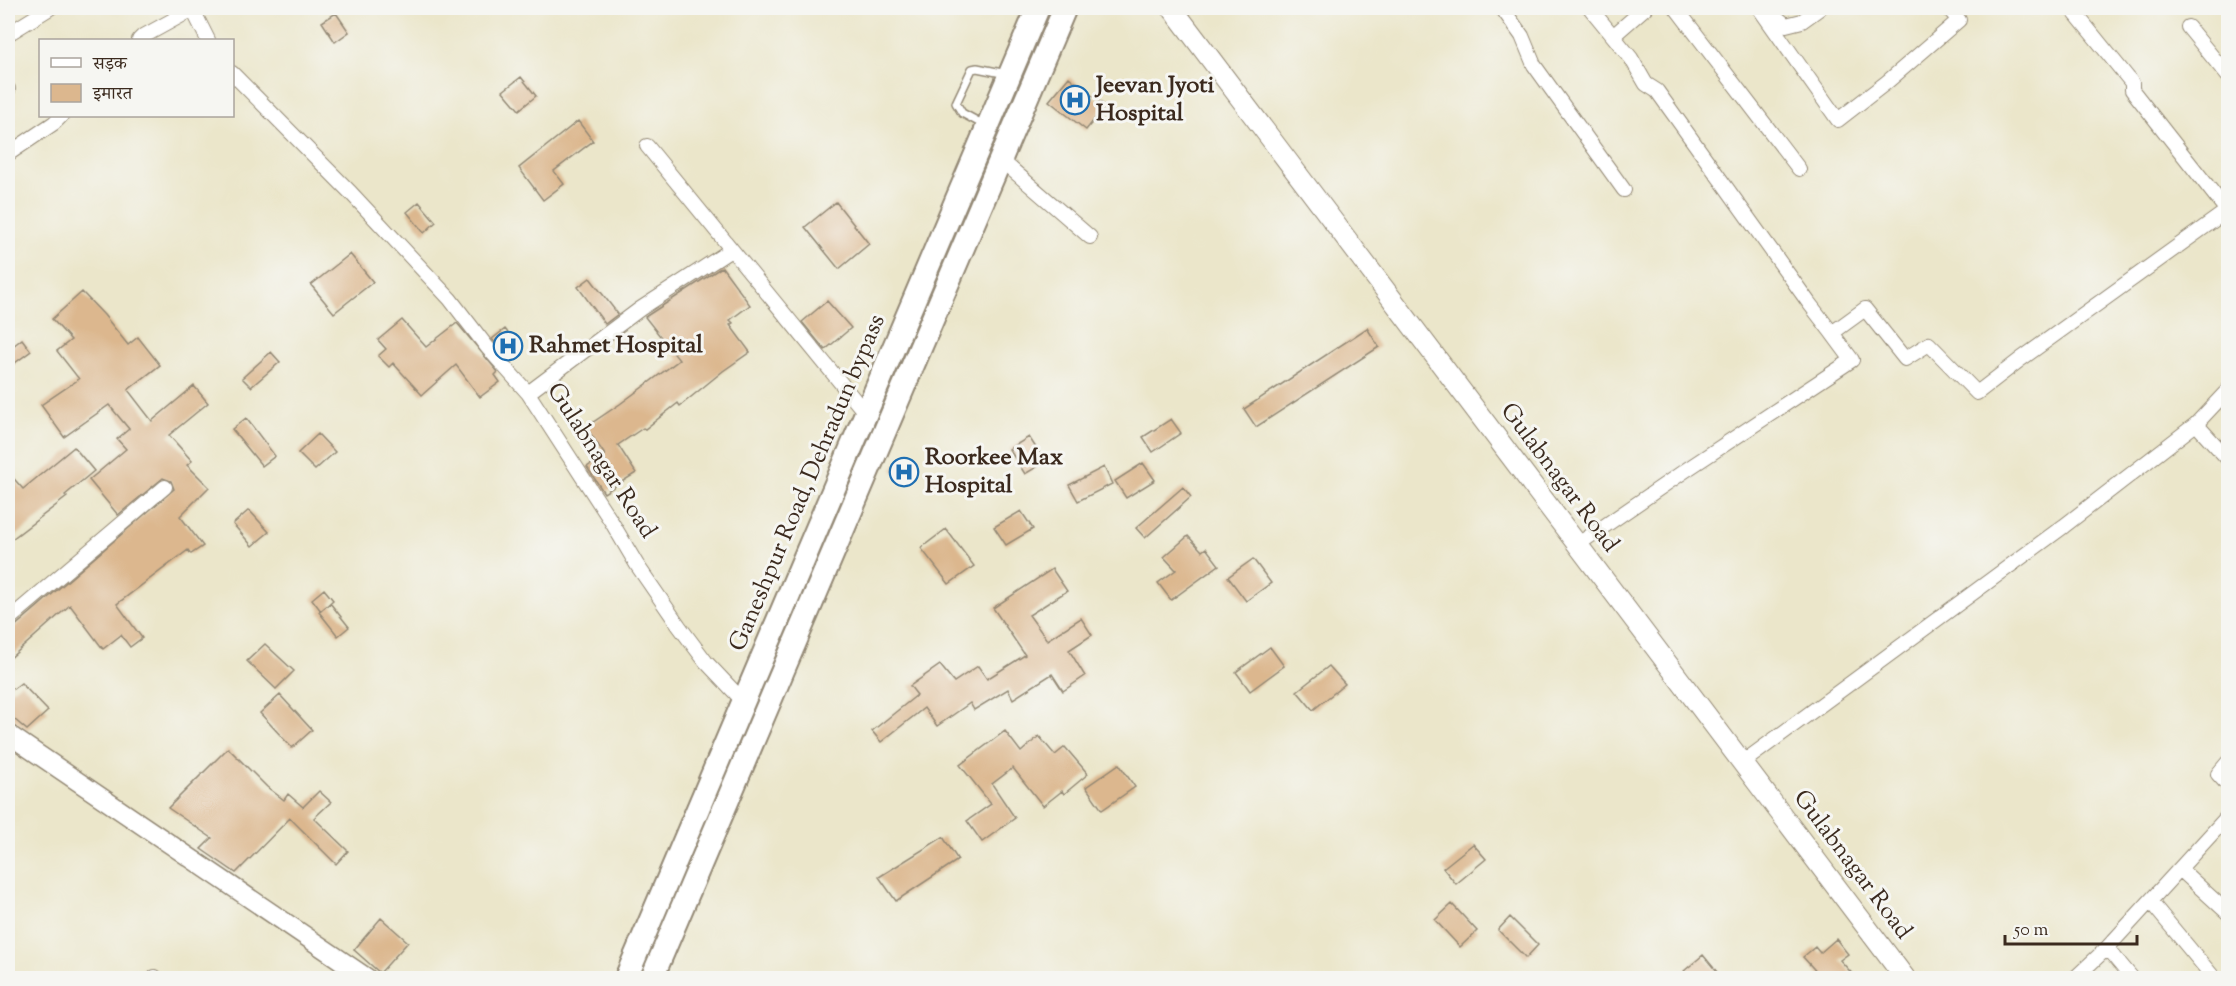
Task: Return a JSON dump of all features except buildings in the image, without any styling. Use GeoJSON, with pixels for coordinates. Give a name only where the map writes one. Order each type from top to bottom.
{"type":"FeatureCollection","features":[{"type":"Feature","properties":{"kind":"main road","name":"Ganeshpur Road, Dehradun bypass"},"geometry":{"type":"LineString","coordinates":[[626,978],[1038,8]]}},
{"type":"Feature","properties":{"kind":"main road"},"geometry":{"type":"LineString","coordinates":[[652,978],[1065,8]]}},
{"type":"Feature","properties":{"kind":"main road","name":"Gulabnagar Road"},"geometry":{"type":"LineString","coordinates":[[1172,8],[1905,978]]}},
{"type":"Feature","properties":{"kind":"street"},"geometry":{"type":"LineString","coordinates":[[8,34],[50,8]]}},
{"type":"Feature","properties":{"kind":"street"},"geometry":{"type":"LineString","coordinates":[[141,39],[192,8],[208,39]]}},
{"type":"Feature","properties":{"kind":"street"},"geometry":{"type":"LineString","coordinates":[[1502,8],[1522,36],[1534,64],[1624,190]]}},
{"type":"Feature","properties":{"kind":"street"},"geometry":{"type":"LineString","coordinates":[[1577,545],[1852,360],[1657,91],[1646,84],[1631,58],[1590,8]]}},
{"type":"Feature","properties":{"kind":"street"},"geometry":{"type":"LineString","coordinates":[[1613,36],[1645,8]]}},
{"type":"Feature","properties":{"kind":"street"},"geometry":{"type":"LineString","coordinates":[[1676,8],[1799,169]]}},
{"type":"Feature","properties":{"kind":"street"},"geometry":{"type":"LineString","coordinates":[[1759,8],[1838,120],[1887,82],[1959,20],[1948,8]]}},
{"type":"Feature","properties":{"kind":"street"},"geometry":{"type":"LineString","coordinates":[[1765,8],[1786,25],[1802,21],[1820,8]]}},
{"type":"Feature","properties":{"kind":"street"},"geometry":{"type":"LineString","coordinates":[[1832,333],[1865,309],[1905,359],[1929,344],[1977,393],[2228,211],[2132,90],[2132,83],[2072,8]]}},
{"type":"Feature","properties":{"kind":"street"},"geometry":{"type":"LineString","coordinates":[[2188,27],[2229,76]]}},
{"type":"Feature","properties":{"kind":"street","name":"Gulabnagar Road"},"geometry":{"type":"LineString","coordinates":[[234,75],[351,193],[450,299],[528,393],[637,565],[679,626],[706,662],[744,702]]}},
{"type":"Feature","properties":{"kind":"street"},"geometry":{"type":"LineString","coordinates":[[8,154],[60,117]]}},
{"type":"Feature","properties":{"kind":"street"},"geometry":{"type":"LineString","coordinates":[[647,146],[867,415]]}},
{"type":"Feature","properties":{"kind":"street"},"geometry":{"type":"LineString","coordinates":[[1001,160],[1090,237]]}},
{"type":"Feature","properties":{"kind":"street"},"geometry":{"type":"LineString","coordinates":[[528,393],[640,309],[731,250]]}},
{"type":"Feature","properties":{"kind":"street"},"geometry":{"type":"LineString","coordinates":[[1742,763],[2064,526],[2196,423],[2229,390]]}},
{"type":"Feature","properties":{"kind":"street"},"geometry":{"type":"LineString","coordinates":[[2196,423],[2229,459]]}},
{"type":"Feature","properties":{"kind":"street"},"geometry":{"type":"LineString","coordinates":[[8,620],[165,487]]}},
{"type":"Feature","properties":{"kind":"street"},"geometry":{"type":"LineString","coordinates":[[8,734],[367,978]]}},
{"type":"Feature","properties":{"kind":"street"},"geometry":{"type":"LineString","coordinates":[[2229,762],[2218,774],[2229,785]]}},
{"type":"Feature","properties":{"kind":"street"},"geometry":{"type":"LineString","coordinates":[[2075,978],[2107,948],[2229,816]]}},
{"type":"Feature","properties":{"kind":"street"},"geometry":{"type":"LineString","coordinates":[[2180,869],[2229,913]]}},
{"type":"Feature","properties":{"kind":"street"},"geometry":{"type":"LineString","coordinates":[[2150,901],[2214,978]]}},
{"type":"Feature","properties":{"kind":"street"},"geometry":{"type":"LineString","coordinates":[[2107,948],[2132,978]]}},
{"type":"Feature","properties":{"kind":"lane"},"geometry":{"type":"LineString","coordinates":[[988,127],[962,113],[956,103],[972,69],[1010,75]]}},
{"type":"Feature","properties":{"kind":"place","name":"Jeevan Jyoti Hospital"},"geometry":{"type":"Point","coordinates":[1075,100]}},
{"type":"Feature","properties":{"kind":"place","name":"Rahmet Hospital"},"geometry":{"type":"Point","coordinates":[508,346]}},
{"type":"Feature","properties":{"kind":"place","name":"Roorkee Max Hospital"},"geometry":{"type":"Point","coordinates":[904,472]}}]}
